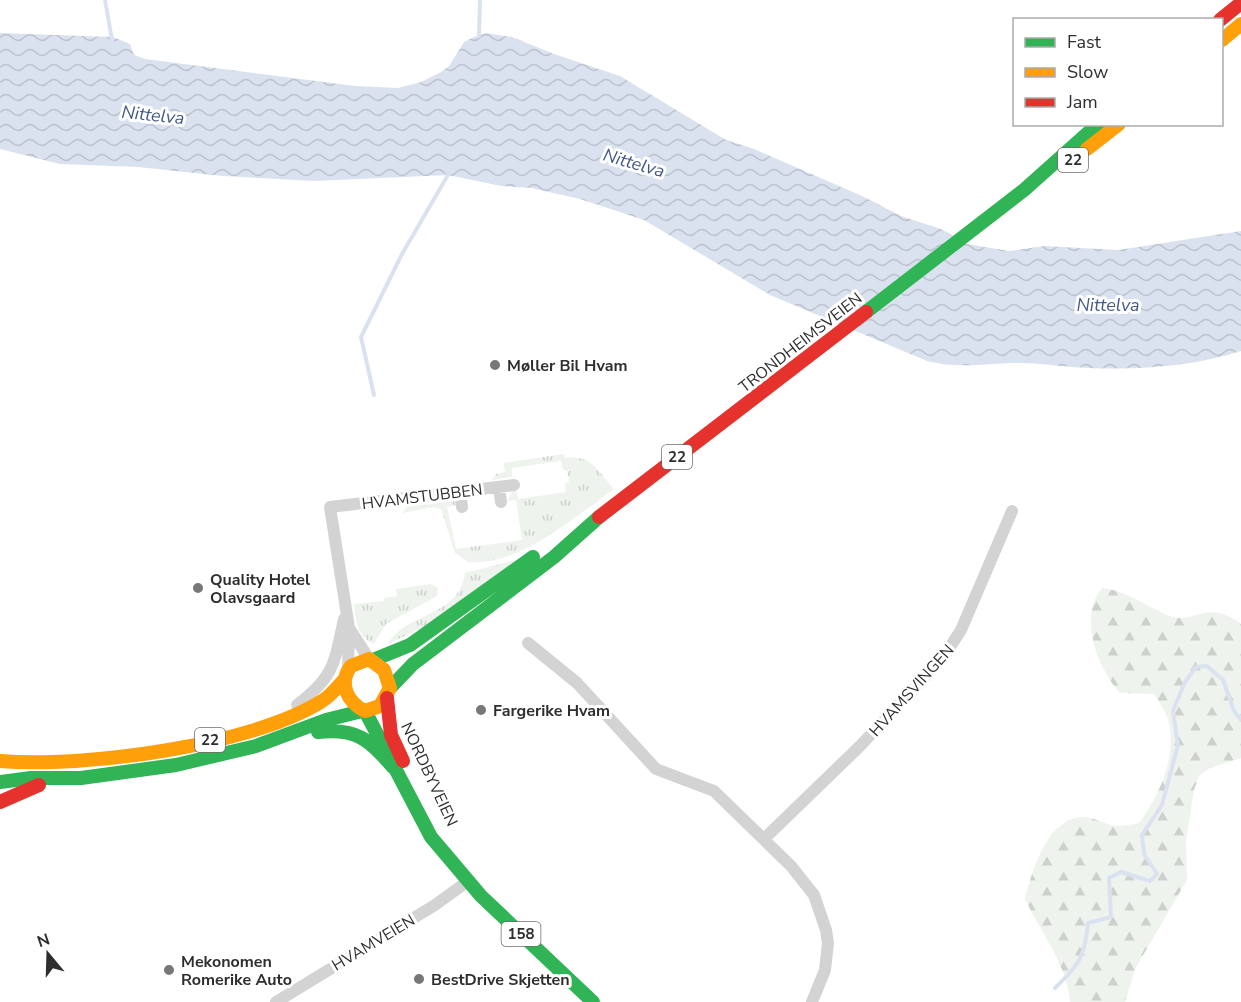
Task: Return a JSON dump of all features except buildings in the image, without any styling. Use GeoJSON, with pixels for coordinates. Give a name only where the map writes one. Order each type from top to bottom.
{"type":"FeatureCollection","features":[{"type":"Feature","properties":{"kind":"main road"},"geometry":{"type":"LineString","coordinates":[[1222,18],[1241,3]]}},
{"type":"Feature","properties":{"kind":"main road"},"geometry":{"type":"LineString","coordinates":[[1223,38],[1241,24]]}},
{"type":"Feature","properties":{"kind":"main road","name":"TRONDHEIMSVEIEN"},"geometry":{"type":"LineString","coordinates":[[389,693],[413,664],[554,557],[596,520],[1024,190],[1096,126]]}},
{"type":"Feature","properties":{"kind":"main road","name":"TRONDHEIMSVEIEN"},"geometry":{"type":"LineString","coordinates":[[1024,190],[1072,161],[1116,126]]}},
{"type":"Feature","properties":{"kind":"main road","name":"TRONDHEIMSVEIEN"},"geometry":{"type":"LineString","coordinates":[[371,660],[410,645],[508,572],[596,520]]}},
{"type":"Feature","properties":{"kind":"main road"},"geometry":{"type":"LineString","coordinates":[[371,660],[384,670],[389,693]]}},
{"type":"Feature","properties":{"kind":"main road","name":"22"},"geometry":{"type":"LineString","coordinates":[[0,761],[26,764],[78,760],[187,744],[276,721],[322,700],[359,661],[371,660]]}},
{"type":"Feature","properties":{"kind":"main road"},"geometry":{"type":"LineString","coordinates":[[346,674],[349,698],[363,711]]}},
{"type":"Feature","properties":{"kind":"main road","name":"22"},"geometry":{"type":"LineString","coordinates":[[0,782],[32,778],[60,779],[176,765],[234,752],[326,720],[375,709],[389,693]]}},
{"type":"Feature","properties":{"kind":"main road","name":"NORDBYVEIEN"},"geometry":{"type":"LineString","coordinates":[[389,693],[389,727],[394,743],[453,862]]}},
{"type":"Feature","properties":{"kind":"main road","name":"NORDBYVEIEN"},"geometry":{"type":"LineString","coordinates":[[363,711],[431,837],[468,881],[593,1002]]}},
{"type":"Feature","properties":{"kind":"main road","name":"22"},"geometry":{"type":"LineString","coordinates":[[285,736],[332,729],[350,730],[366,738],[393,767]]}},
{"type":"Feature","properties":{"kind":"main road","name":"22"},"geometry":{"type":"LineString","coordinates":[[0,747],[33,753],[56,753],[78,760]]}},
{"type":"Feature","properties":{"kind":"main road"},"geometry":{"type":"LineString","coordinates":[[0,802],[31,787],[60,779]]}},
{"type":"Feature","properties":{"kind":"street","name":"HVAMSTUBBEN"},"geometry":{"type":"LineString","coordinates":[[345,612],[330,507],[514,485]]}},
{"type":"Feature","properties":{"kind":"street"},"geometry":{"type":"LineString","coordinates":[[499,487],[501,502]]}},
{"type":"Feature","properties":{"kind":"street"},"geometry":{"type":"LineString","coordinates":[[460,490],[462,507]]}},
{"type":"Feature","properties":{"kind":"street","name":"HVAMSVINGEN"},"geometry":{"type":"LineString","coordinates":[[765,838],[860,746],[943,658],[962,630],[1012,511]]}},
{"type":"Feature","properties":{"kind":"street"},"geometry":{"type":"LineString","coordinates":[[345,612],[349,628],[346,674]]}},
{"type":"Feature","properties":{"kind":"street"},"geometry":{"type":"LineString","coordinates":[[276,721],[307,698],[330,672],[337,658],[345,612]]}},
{"type":"Feature","properties":{"kind":"street"},"geometry":{"type":"LineString","coordinates":[[349,628],[371,660]]}},
{"type":"Feature","properties":{"kind":"street"},"geometry":{"type":"LineString","coordinates":[[528,643],[577,682],[656,769],[714,791],[765,838],[814,895],[823,917],[827,958],[821,982],[812,1002]]}},
{"type":"Feature","properties":{"kind":"street","name":"HVAMVEIEN"},"geometry":{"type":"LineString","coordinates":[[276,1002],[435,905],[468,881]]}},
{"type":"Feature","properties":{"kind":"green space"},"geometry":{"type":"Polygon","coordinates":[[[564,454],[565,458],[582,458],[588,461],[614,489],[545,538],[506,557],[468,562],[455,553],[441,509],[434,507],[402,513],[407,507],[455,501],[456,505],[447,507],[456,549],[522,540],[516,500],[508,501],[512,491],[516,490],[518,499],[566,492],[565,483],[569,482],[567,470],[563,470],[561,461],[512,468],[512,477],[492,480],[496,474],[505,472],[503,463],[564,454]]]}},
{"type":"Feature","properties":{"kind":"green space"},"geometry":{"type":"Polygon","coordinates":[[[519,559],[428,625],[388,644],[407,625],[443,607],[453,598],[461,588],[465,573],[519,559]]]}},
{"type":"Feature","properties":{"kind":"green space"},"geometry":{"type":"Polygon","coordinates":[[[431,584],[438,588],[437,596],[386,624],[374,644],[364,637],[357,622],[354,604],[384,601],[384,598],[397,596],[396,589],[431,584]]]}},
{"type":"Feature","properties":{"kind":"green space"},"geometry":{"type":"Polygon","coordinates":[[[1102,588],[1129,596],[1170,616],[1179,618],[1210,612],[1219,613],[1241,624],[1241,758],[1210,768],[1199,776],[1194,790],[1186,841],[1187,880],[1135,969],[1125,1002],[1070,1002],[1059,962],[1025,899],[1037,860],[1051,835],[1071,819],[1084,817],[1116,826],[1139,823],[1160,787],[1171,746],[1168,719],[1154,694],[1120,693],[1104,670],[1093,642],[1091,627],[1091,613],[1102,588]]]}},
{"type":"Feature","properties":{"kind":"water","name":"Nittelva"},"geometry":{"type":"Polygon","coordinates":[[[0,33],[113,37],[130,44],[134,55],[145,59],[355,86],[398,88],[421,82],[441,72],[449,66],[464,42],[474,37],[486,33],[512,37],[620,76],[726,140],[754,149],[862,196],[901,216],[941,229],[967,244],[1009,251],[1044,246],[1118,250],[1241,231],[1241,351],[1179,365],[1136,368],[1067,367],[1028,363],[941,364],[927,361],[770,295],[644,220],[580,199],[531,188],[501,186],[448,175],[314,181],[223,176],[138,167],[60,164],[0,149],[0,33]]]}},
{"type":"Feature","properties":{"kind":"waterway"},"geometry":{"type":"LineString","coordinates":[[105,0],[112,40]]}},
{"type":"Feature","properties":{"kind":"waterway"},"geometry":{"type":"LineString","coordinates":[[479,36],[480,0]]}},
{"type":"Feature","properties":{"kind":"waterway"},"geometry":{"type":"LineString","coordinates":[[374,395],[361,337],[402,254],[448,175],[447,170]]}},
{"type":"Feature","properties":{"kind":"waterway"},"geometry":{"type":"LineString","coordinates":[[1055,988],[1079,960],[1085,944],[1088,923],[1111,917],[1109,878],[1121,872],[1150,881],[1157,874],[1144,854],[1142,835],[1162,805],[1178,745],[1173,711],[1185,682],[1196,667],[1207,666],[1223,680],[1234,711],[1241,720]]}},
{"type":"Feature","properties":{"kind":"traffic: fast"},"geometry":{"type":"LineString","coordinates":[[866,312],[1024,190],[1096,126]]}},
{"type":"Feature","properties":{"kind":"traffic: fast"},"geometry":{"type":"LineString","coordinates":[[390,688],[413,664],[554,557],[599,517]]}},
{"type":"Feature","properties":{"kind":"traffic: fast"},"geometry":{"type":"LineString","coordinates":[[373,660],[410,645],[533,557]]}},
{"type":"Feature","properties":{"kind":"traffic: fast"},"geometry":{"type":"LineString","coordinates":[[0,782],[31,778],[81,778],[176,765],[256,746],[326,720],[362,711]]}},
{"type":"Feature","properties":{"kind":"traffic: fast"},"geometry":{"type":"LineString","coordinates":[[365,711],[431,837],[481,896],[593,1002]]}},
{"type":"Feature","properties":{"kind":"traffic: fast"},"geometry":{"type":"LineString","coordinates":[[318,732],[343,732],[361,738],[376,749],[393,767]]}},
{"type":"Feature","properties":{"kind":"traffic: slow"},"geometry":{"type":"LineString","coordinates":[[1223,39],[1241,24]]}},
{"type":"Feature","properties":{"kind":"traffic: slow"},"geometry":{"type":"LineString","coordinates":[[1087,149],[1116,126]]}},
{"type":"Feature","properties":{"kind":"traffic: slow"},"geometry":{"type":"LineString","coordinates":[[369,659],[384,670],[390,688],[380,706],[365,711],[353,703],[349,697],[346,692],[345,679],[351,666],[369,659]]}},
{"type":"Feature","properties":{"kind":"traffic: slow"},"geometry":{"type":"LineString","coordinates":[[0,761],[75,761],[120,757],[211,742],[291,717],[325,699],[345,679]]}},
{"type":"Feature","properties":{"kind":"traffic: jam"},"geometry":{"type":"LineString","coordinates":[[1222,18],[1241,3]]}},
{"type":"Feature","properties":{"kind":"traffic: jam"},"geometry":{"type":"LineString","coordinates":[[599,517],[866,312]]}},
{"type":"Feature","properties":{"kind":"traffic: jam"},"geometry":{"type":"LineString","coordinates":[[387,698],[391,735],[403,761]]}},
{"type":"Feature","properties":{"kind":"traffic: jam"},"geometry":{"type":"LineString","coordinates":[[0,802],[39,785]]}},
{"type":"Feature","properties":{"kind":"place","name":"Møller Bil Hvam"},"geometry":{"type":"Point","coordinates":[495,365]}},
{"type":"Feature","properties":{"kind":"place","name":"Quality Hotel Olavsgaard"},"geometry":{"type":"Point","coordinates":[198,588]}},
{"type":"Feature","properties":{"kind":"place","name":"Fargerike Hvam"},"geometry":{"type":"Point","coordinates":[481,710]}},
{"type":"Feature","properties":{"kind":"place","name":"Mekonomen Romerike Auto"},"geometry":{"type":"Point","coordinates":[169,970]}},
{"type":"Feature","properties":{"kind":"place","name":"BestDrive Skjetten"},"geometry":{"type":"Point","coordinates":[419,979]}}]}
